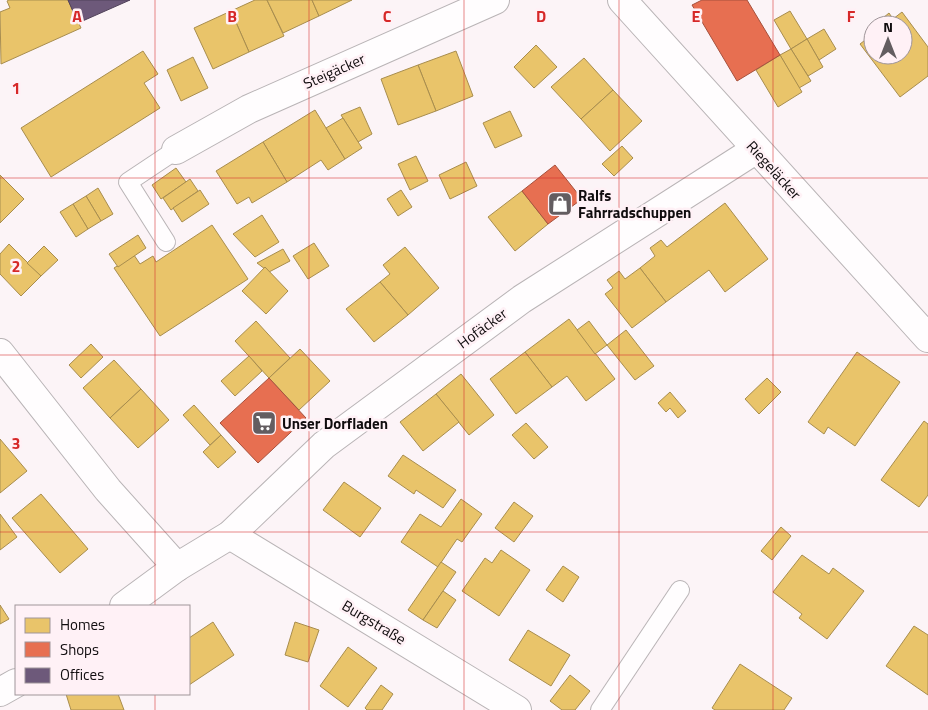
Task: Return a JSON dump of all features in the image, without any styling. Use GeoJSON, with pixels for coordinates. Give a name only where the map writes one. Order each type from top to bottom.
{"type":"FeatureCollection","features":[{"type":"Feature","properties":{"kind":"street","name":"Steigäcker"},"geometry":{"type":"LineString","coordinates":[[176,150],[249,109],[495,0]]}},
{"type":"Feature","properties":{"kind":"street","name":"Riegeläcker"},"geometry":{"type":"LineString","coordinates":[[622,0],[755,150],[928,338]]}},
{"type":"Feature","properties":{"kind":"street","name":"Hofäcker"},"geometry":{"type":"LineString","coordinates":[[125,605],[177,567],[230,535],[324,445],[522,299],[755,150]]}},
{"type":"Feature","properties":{"kind":"street"},"geometry":{"type":"LineString","coordinates":[[0,353],[108,490],[177,567]]}},
{"type":"Feature","properties":{"kind":"street","name":"Burgstraße"},"geometry":{"type":"LineString","coordinates":[[230,535],[517,710]]}},
{"type":"Feature","properties":{"kind":"street"},"geometry":{"type":"LineString","coordinates":[[0,692],[15,684]]}},
{"type":"Feature","properties":{"kind":"lane"},"geometry":{"type":"LineString","coordinates":[[166,242],[128,182],[176,150]]}},
{"type":"Feature","properties":{"kind":"lane"},"geometry":{"type":"LineString","coordinates":[[600,710],[680,590]]}},
{"type":"Feature","properties":{"kind":"building: Homes"},"geometry":{"type":"Polygon","coordinates":[[[68,0],[81,28],[1,64],[0,12],[10,8],[7,1],[68,0]]]}},
{"type":"Feature","properties":{"kind":"building: Homes"},"geometry":{"type":"Polygon","coordinates":[[[255,0],[267,0],[284,36],[249,52],[231,11],[255,0]]]}},
{"type":"Feature","properties":{"kind":"building: Homes"},"geometry":{"type":"Polygon","coordinates":[[[267,0],[312,0],[319,16],[283,33],[267,0]]]}},
{"type":"Feature","properties":{"kind":"building: Homes"},"geometry":{"type":"Polygon","coordinates":[[[312,0],[352,0],[319,16],[312,0]]]}},
{"type":"Feature","properties":{"kind":"building: Homes"},"geometry":{"type":"Polygon","coordinates":[[[231,11],[249,52],[213,69],[194,28],[231,11]]]}},
{"type":"Feature","properties":{"kind":"building: Homes"},"geometry":{"type":"Polygon","coordinates":[[[790,11],[807,39],[791,49],[774,20],[790,11]]]}},
{"type":"Feature","properties":{"kind":"building: Homes"},"geometry":{"type":"Polygon","coordinates":[[[913,27],[928,47],[928,76],[900,97],[876,65],[913,65],[913,27]]]}},
{"type":"Feature","properties":{"kind":"building: Homes"},"geometry":{"type":"Polygon","coordinates":[[[824,29],[836,49],[819,60],[807,39],[824,29]]]}},
{"type":"Feature","properties":{"kind":"building: Homes"},"geometry":{"type":"Polygon","coordinates":[[[807,39],[823,67],[808,76],[791,49],[807,39]]]}},
{"type":"Feature","properties":{"kind":"building: Homes"},"geometry":{"type":"Polygon","coordinates":[[[536,45],[557,67],[534,88],[514,67],[536,45]]]}},
{"type":"Feature","properties":{"kind":"building: Homes"},"geometry":{"type":"Polygon","coordinates":[[[791,49],[811,81],[799,88],[780,55],[791,49]]]}},
{"type":"Feature","properties":{"kind":"building: Homes"},"geometry":{"type":"Polygon","coordinates":[[[143,51],[158,74],[144,83],[160,108],[51,177],[21,128],[143,51]]]}},
{"type":"Feature","properties":{"kind":"building: Homes"},"geometry":{"type":"Polygon","coordinates":[[[456,51],[473,96],[436,111],[418,65],[456,51]]]}},
{"type":"Feature","properties":{"kind":"building: Homes"},"geometry":{"type":"Polygon","coordinates":[[[780,55],[802,92],[778,107],[756,70],[780,55]]]}},
{"type":"Feature","properties":{"kind":"building: Homes"},"geometry":{"type":"Polygon","coordinates":[[[193,57],[208,88],[181,101],[167,70],[193,57]]]}},
{"type":"Feature","properties":{"kind":"building: Homes"},"geometry":{"type":"Polygon","coordinates":[[[584,58],[613,90],[581,119],[551,87],[584,58]]]}},
{"type":"Feature","properties":{"kind":"building: Homes"},"geometry":{"type":"Polygon","coordinates":[[[418,65],[436,111],[398,125],[381,79],[418,65]]]}},
{"type":"Feature","properties":{"kind":"building: Homes"},"geometry":{"type":"Polygon","coordinates":[[[613,90],[642,121],[610,151],[581,119],[613,90]]]}},
{"type":"Feature","properties":{"kind":"building: Homes"},"geometry":{"type":"Polygon","coordinates":[[[360,107],[372,134],[358,142],[341,115],[360,107]]]}},
{"type":"Feature","properties":{"kind":"building: Homes"},"geometry":{"type":"Polygon","coordinates":[[[315,110],[345,159],[328,170],[321,160],[287,182],[263,142],[315,110]]]}},
{"type":"Feature","properties":{"kind":"building: Homes"},"geometry":{"type":"Polygon","coordinates":[[[510,111],[522,136],[495,148],[483,123],[510,111]]]}},
{"type":"Feature","properties":{"kind":"building: Homes"},"geometry":{"type":"Polygon","coordinates":[[[343,118],[362,148],[345,159],[326,128],[343,118]]]}},
{"type":"Feature","properties":{"kind":"building: Homes"},"geometry":{"type":"Polygon","coordinates":[[[263,142],[287,182],[252,203],[249,197],[237,204],[216,171],[263,142]]]}},
{"type":"Feature","properties":{"kind":"building: Homes"},"geometry":{"type":"Polygon","coordinates":[[[622,146],[633,158],[614,176],[602,164],[622,146]]]}},
{"type":"Feature","properties":{"kind":"building: Homes"},"geometry":{"type":"Polygon","coordinates":[[[416,156],[428,181],[410,190],[398,164],[416,156]]]}},
{"type":"Feature","properties":{"kind":"building: Homes"},"geometry":{"type":"Polygon","coordinates":[[[466,162],[477,186],[450,199],[439,175],[466,162]]]}},
{"type":"Feature","properties":{"kind":"building: Homes"},"geometry":{"type":"Polygon","coordinates":[[[176,168],[186,182],[161,199],[152,185],[176,168]]]}},
{"type":"Feature","properties":{"kind":"building: Homes"},"geometry":{"type":"Polygon","coordinates":[[[0,175],[24,199],[0,223],[0,175]]]}},
{"type":"Feature","properties":{"kind":"building: Homes"},"geometry":{"type":"Polygon","coordinates":[[[190,179],[198,191],[171,210],[163,198],[190,179]]]}},
{"type":"Feature","properties":{"kind":"building: Homes"},"geometry":{"type":"Polygon","coordinates":[[[98,188],[113,214],[101,221],[86,196],[98,188]]]}},
{"type":"Feature","properties":{"kind":"building: Homes"},"geometry":{"type":"Polygon","coordinates":[[[200,190],[209,204],[182,222],[173,208],[200,190]]]}},
{"type":"Feature","properties":{"kind":"building: Homes"},"geometry":{"type":"Polygon","coordinates":[[[401,190],[412,207],[398,216],[387,199],[401,190]]]}},
{"type":"Feature","properties":{"kind":"building: Homes"},"geometry":{"type":"Polygon","coordinates":[[[522,191],[548,224],[515,251],[488,217],[522,191]]]}},
{"type":"Feature","properties":{"kind":"building: Homes"},"geometry":{"type":"Polygon","coordinates":[[[86,196],[101,221],[88,229],[73,204],[86,196]]]}},
{"type":"Feature","properties":{"kind":"building: Homes"},"geometry":{"type":"Polygon","coordinates":[[[725,203],[768,259],[725,292],[709,270],[666,302],[640,268],[655,256],[650,248],[661,240],[667,247],[725,203]]]}},
{"type":"Feature","properties":{"kind":"building: Homes"},"geometry":{"type":"Polygon","coordinates":[[[73,204],[88,229],[76,237],[60,212],[73,204]]]}},
{"type":"Feature","properties":{"kind":"building: Homes"},"geometry":{"type":"Polygon","coordinates":[[[262,215],[279,242],[255,257],[233,234],[262,215]]]}},
{"type":"Feature","properties":{"kind":"building: Homes"},"geometry":{"type":"Polygon","coordinates":[[[212,225],[248,279],[160,336],[114,268],[134,255],[140,264],[153,256],[156,262],[212,225]]]}},
{"type":"Feature","properties":{"kind":"building: Homes"},"geometry":{"type":"Polygon","coordinates":[[[138,235],[146,248],[118,267],[109,254],[138,235]]]}},
{"type":"Feature","properties":{"kind":"building: Homes"},"geometry":{"type":"Polygon","coordinates":[[[314,243],[329,266],[308,279],[293,256],[314,243]]]}},
{"type":"Feature","properties":{"kind":"building: Homes"},"geometry":{"type":"Polygon","coordinates":[[[9,244],[41,276],[21,296],[0,274],[0,254],[9,244]]]}},
{"type":"Feature","properties":{"kind":"building: Homes"},"geometry":{"type":"Polygon","coordinates":[[[44,246],[58,260],[41,276],[27,263],[44,246]]]}},
{"type":"Feature","properties":{"kind":"building: Homes"},"geometry":{"type":"Polygon","coordinates":[[[405,247],[439,288],[408,315],[380,282],[390,274],[383,265],[405,247]]]}},
{"type":"Feature","properties":{"kind":"building: Homes"},"geometry":{"type":"Polygon","coordinates":[[[283,249],[290,261],[269,272],[257,263],[283,249]]]}},
{"type":"Feature","properties":{"kind":"building: Homes"},"geometry":{"type":"Polygon","coordinates":[[[265,267],[288,291],[266,314],[242,291],[265,267]]]}},
{"type":"Feature","properties":{"kind":"building: Homes"},"geometry":{"type":"Polygon","coordinates":[[[640,268],[666,302],[632,328],[605,294],[613,288],[607,280],[619,271],[625,279],[640,268]]]}},
{"type":"Feature","properties":{"kind":"building: Homes"},"geometry":{"type":"Polygon","coordinates":[[[380,282],[408,315],[374,342],[346,309],[380,282]]]}},
{"type":"Feature","properties":{"kind":"building: Homes"},"geometry":{"type":"Polygon","coordinates":[[[569,319],[615,379],[586,401],[567,376],[552,387],[525,352],[569,319]]]}},
{"type":"Feature","properties":{"kind":"building: Homes"},"geometry":{"type":"Polygon","coordinates":[[[256,321],[290,358],[269,378],[235,341],[256,321]]]}},
{"type":"Feature","properties":{"kind":"building: Homes"},"geometry":{"type":"Polygon","coordinates":[[[589,321],[607,345],[595,354],[577,330],[589,321]]]}},
{"type":"Feature","properties":{"kind":"building: Homes"},"geometry":{"type":"Polygon","coordinates":[[[626,330],[654,366],[635,380],[607,345],[626,330]]]}},
{"type":"Feature","properties":{"kind":"building: Homes"},"geometry":{"type":"Polygon","coordinates":[[[91,344],[103,357],[81,378],[69,365],[91,344]]]}},
{"type":"Feature","properties":{"kind":"building: Homes"},"geometry":{"type":"Polygon","coordinates":[[[300,349],[330,381],[299,410],[269,378],[300,349]]]}},
{"type":"Feature","properties":{"kind":"building: Homes"},"geometry":{"type":"Polygon","coordinates":[[[525,352],[552,387],[516,414],[490,379],[525,352]]]}},
{"type":"Feature","properties":{"kind":"building: Homes"},"geometry":{"type":"Polygon","coordinates":[[[857,352],[900,382],[855,446],[828,427],[824,434],[808,422],[857,352]]]}},
{"type":"Feature","properties":{"kind":"building: Homes"},"geometry":{"type":"Polygon","coordinates":[[[249,356],[262,371],[235,396],[221,381],[249,356]]]}},
{"type":"Feature","properties":{"kind":"building: Homes"},"geometry":{"type":"Polygon","coordinates":[[[114,360],[141,389],[110,418],[83,388],[114,360]]]}},
{"type":"Feature","properties":{"kind":"building: Homes"},"geometry":{"type":"Polygon","coordinates":[[[461,374],[494,415],[469,435],[436,394],[461,374]]]}},
{"type":"Feature","properties":{"kind":"building: Homes"},"geometry":{"type":"Polygon","coordinates":[[[767,378],[781,392],[759,414],[745,399],[767,378]]]}},
{"type":"Feature","properties":{"kind":"building: Homes"},"geometry":{"type":"Polygon","coordinates":[[[141,389],[169,420],[138,448],[110,418],[141,389]]]}},
{"type":"Feature","properties":{"kind":"building: Homes"},"geometry":{"type":"Polygon","coordinates":[[[670,392],[686,411],[678,418],[670,408],[666,412],[658,403],[670,392]]]}},
{"type":"Feature","properties":{"kind":"building: Homes"},"geometry":{"type":"Polygon","coordinates":[[[436,394],[459,422],[423,451],[400,422],[436,394]]]}},
{"type":"Feature","properties":{"kind":"building: Homes"},"geometry":{"type":"Polygon","coordinates":[[[194,405],[221,435],[210,445],[183,415],[194,405]]]}},
{"type":"Feature","properties":{"kind":"building: Homes"},"geometry":{"type":"Polygon","coordinates":[[[924,421],[928,424],[928,495],[919,507],[881,480],[924,421]]]}},
{"type":"Feature","properties":{"kind":"building: Homes"},"geometry":{"type":"Polygon","coordinates":[[[526,423],[548,447],[534,459],[512,435],[526,423]]]}},
{"type":"Feature","properties":{"kind":"building: Homes"},"geometry":{"type":"Polygon","coordinates":[[[221,435],[236,452],[218,468],[203,452],[221,435]]]}},
{"type":"Feature","properties":{"kind":"building: Homes"},"geometry":{"type":"Polygon","coordinates":[[[0,439],[27,471],[0,493],[0,439]]]}},
{"type":"Feature","properties":{"kind":"building: Homes"},"geometry":{"type":"Polygon","coordinates":[[[403,455],[456,490],[443,508],[416,490],[414,494],[388,476],[403,455]]]}},
{"type":"Feature","properties":{"kind":"building: Homes"},"geometry":{"type":"Polygon","coordinates":[[[344,482],[381,508],[360,537],[323,510],[344,482]]]}},
{"type":"Feature","properties":{"kind":"building: Homes"},"geometry":{"type":"Polygon","coordinates":[[[41,494],[88,549],[60,573],[12,518],[41,494]]]}},
{"type":"Feature","properties":{"kind":"building: Homes"},"geometry":{"type":"Polygon","coordinates":[[[461,499],[482,514],[462,542],[457,539],[438,567],[401,542],[420,514],[441,527],[461,499]]]}},
{"type":"Feature","properties":{"kind":"building: Homes"},"geometry":{"type":"Polygon","coordinates":[[[514,502],[533,516],[514,542],[495,528],[514,502]]]}},
{"type":"Feature","properties":{"kind":"building: Homes"},"geometry":{"type":"Polygon","coordinates":[[[0,514],[17,537],[0,550],[0,514]]]}},
{"type":"Feature","properties":{"kind":"building: Homes"},"geometry":{"type":"Polygon","coordinates":[[[781,527],[791,536],[772,560],[761,551],[781,527]]]}},
{"type":"Feature","properties":{"kind":"building: Homes"},"geometry":{"type":"Polygon","coordinates":[[[501,550],[530,570],[499,616],[462,591],[485,558],[492,563],[501,550]]]}},
{"type":"Feature","properties":{"kind":"building: Homes"},"geometry":{"type":"Polygon","coordinates":[[[802,555],[829,574],[833,568],[864,591],[827,639],[799,618],[802,614],[773,592],[802,555]]]}},
{"type":"Feature","properties":{"kind":"building: Homes"},"geometry":{"type":"Polygon","coordinates":[[[441,562],[456,572],[423,620],[408,610],[441,562]]]}},
{"type":"Feature","properties":{"kind":"building: Homes"},"geometry":{"type":"Polygon","coordinates":[[[563,566],[579,577],[563,602],[546,590],[563,566]]]}},
{"type":"Feature","properties":{"kind":"building: Homes"},"geometry":{"type":"Polygon","coordinates":[[[443,591],[456,600],[437,628],[423,620],[443,591]]]}},
{"type":"Feature","properties":{"kind":"building: Homes"},"geometry":{"type":"Polygon","coordinates":[[[0,605],[9,619],[0,624],[0,605]]]}},
{"type":"Feature","properties":{"kind":"building: Homes"},"geometry":{"type":"Polygon","coordinates":[[[213,622],[234,655],[190,684],[190,637],[213,622]]]}},
{"type":"Feature","properties":{"kind":"building: Homes"},"geometry":{"type":"Polygon","coordinates":[[[295,622],[319,630],[308,662],[285,655],[295,622]]]}},
{"type":"Feature","properties":{"kind":"building: Homes"},"geometry":{"type":"Polygon","coordinates":[[[914,626],[928,635],[928,695],[886,666],[914,626]]]}},
{"type":"Feature","properties":{"kind":"building: Homes"},"geometry":{"type":"Polygon","coordinates":[[[528,630],[570,655],[551,686],[509,660],[528,630]]]}},
{"type":"Feature","properties":{"kind":"building: Homes"},"geometry":{"type":"Polygon","coordinates":[[[348,647],[377,668],[348,707],[320,686],[348,647]]]}},
{"type":"Feature","properties":{"kind":"building: Homes"},"geometry":{"type":"Polygon","coordinates":[[[740,664],[792,698],[784,710],[715,710],[712,708],[740,664]]]}},
{"type":"Feature","properties":{"kind":"building: Homes"},"geometry":{"type":"Polygon","coordinates":[[[570,675],[590,691],[575,710],[562,710],[550,701],[570,675]]]}},
{"type":"Feature","properties":{"kind":"building: Homes"},"geometry":{"type":"Polygon","coordinates":[[[381,685],[393,694],[382,710],[367,710],[365,708],[381,685]]]}},
{"type":"Feature","properties":{"kind":"building: Homes"},"geometry":{"type":"Polygon","coordinates":[[[66,695],[118,695],[124,710],[71,710],[66,695]]]}},
{"type":"Feature","properties":{"kind":"building: Shops"},"geometry":{"type":"Polygon","coordinates":[[[702,0],[747,0],[780,55],[737,81],[692,5],[702,0]]]}},
{"type":"Feature","properties":{"kind":"building: Shops"},"geometry":{"type":"Polygon","coordinates":[[[555,165],[582,199],[548,224],[522,191],[555,165]]]}},
{"type":"Feature","properties":{"kind":"building: Shops"},"geometry":{"type":"Polygon","coordinates":[[[269,378],[306,418],[258,463],[220,423],[269,378]]]}},
{"type":"Feature","properties":{"kind":"building: Offices"},"geometry":{"type":"Polygon","coordinates":[[[68,0],[130,0],[78,23],[68,0]]]}},
{"type":"Feature","properties":{"kind":"place","name":"Ralfs Fahrradschuppen"},"geometry":{"type":"Point","coordinates":[560,204]}},
{"type":"Feature","properties":{"kind":"place","name":"Unser Dorfladen"},"geometry":{"type":"Point","coordinates":[264,423]}}]}
